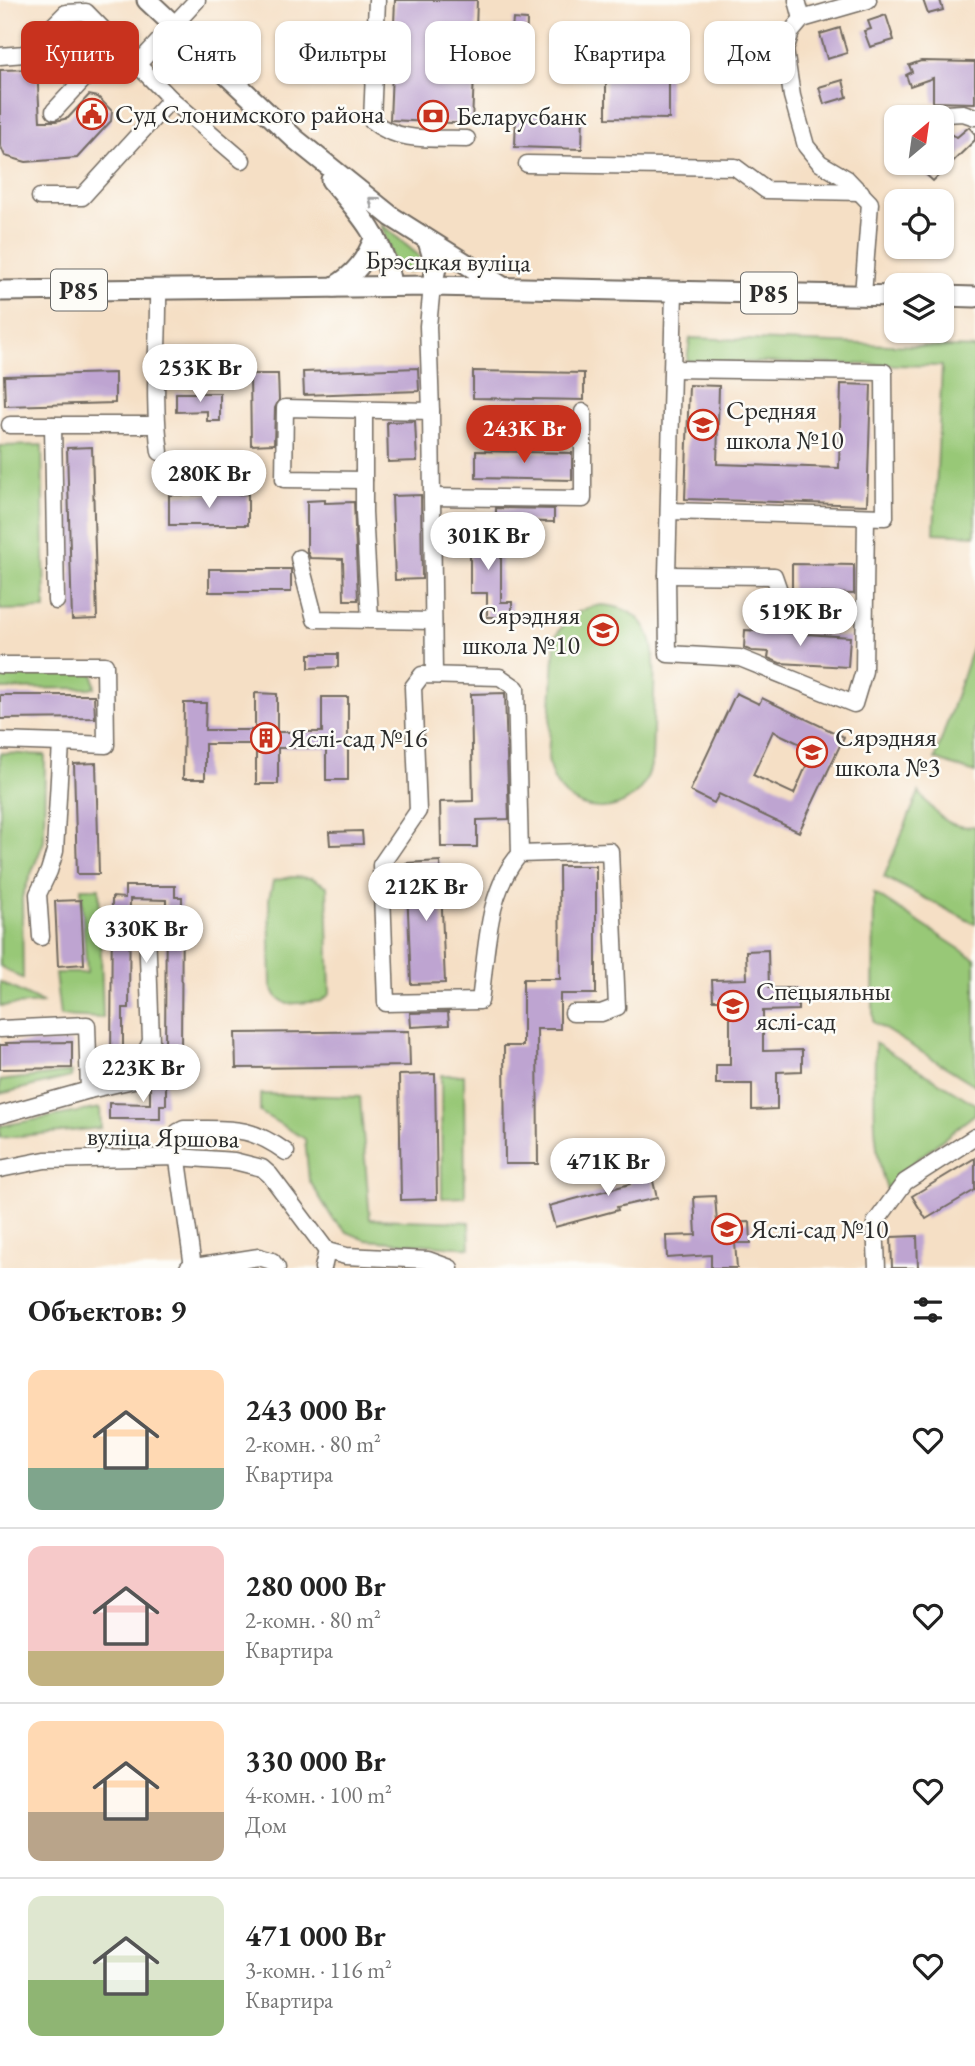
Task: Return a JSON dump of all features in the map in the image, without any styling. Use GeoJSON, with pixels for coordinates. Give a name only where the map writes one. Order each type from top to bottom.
{"type":"FeatureCollection","features":[{"type":"Feature","properties":{"kind":"main road"},"geometry":{"type":"LineString","coordinates":[[147,0],[170,21]]}},
{"type":"Feature","properties":{"kind":"main road"},"geometry":{"type":"LineString","coordinates":[[237,84],[295,139],[392,217],[428,242],[504,287]]}},
{"type":"Feature","properties":{"kind":"main road"},"geometry":{"type":"LineString","coordinates":[[295,139],[361,214],[386,262],[391,286]]}},
{"type":"Feature","properties":{"kind":"main road"},"geometry":{"type":"LineString","coordinates":[[334,287],[358,270],[367,258],[375,237]]}},
{"type":"Feature","properties":{"kind":"main road"},"geometry":{"type":"LineString","coordinates":[[428,242],[436,268],[432,286]]}},
{"type":"Feature","properties":{"kind":"main road","name":"Брэсцкая вуліца"},"geometry":{"type":"LineString","coordinates":[[0,291],[432,286],[884,296]]}},
{"type":"Feature","properties":{"kind":"main road"},"geometry":{"type":"LineString","coordinates":[[954,296],[975,297]]}},
{"type":"Feature","properties":{"kind":"street"},"geometry":{"type":"LineString","coordinates":[[178,21],[197,0]]}},
{"type":"Feature","properties":{"kind":"street"},"geometry":{"type":"LineString","coordinates":[[377,0],[372,121],[383,130],[399,137],[467,139]]}},
{"type":"Feature","properties":{"kind":"street"},"geometry":{"type":"LineString","coordinates":[[797,0],[802,19]]}},
{"type":"Feature","properties":{"kind":"street"},"geometry":{"type":"LineString","coordinates":[[863,295],[870,202],[847,179],[820,163],[806,146],[792,96],[785,50],[791,32],[802,19],[867,0]]}},
{"type":"Feature","properties":{"kind":"street"},"geometry":{"type":"LineString","coordinates":[[58,21],[66,13],[76,11],[86,12],[95,21]]}},
{"type":"Feature","properties":{"kind":"street"},"geometry":{"type":"LineString","coordinates":[[139,63],[153,48]]}},
{"type":"Feature","properties":{"kind":"street"},"geometry":{"type":"LineString","coordinates":[[0,56],[21,54]]}},
{"type":"Feature","properties":{"kind":"street"},"geometry":{"type":"LineString","coordinates":[[139,65],[172,99],[242,160]]}},
{"type":"Feature","properties":{"kind":"street"},"geometry":{"type":"LineString","coordinates":[[54,111],[79,84]]}},
{"type":"Feature","properties":{"kind":"street"},"geometry":{"type":"LineString","coordinates":[[40,197],[82,197],[172,99]]}},
{"type":"Feature","properties":{"kind":"street"},"geometry":{"type":"LineString","coordinates":[[954,114],[975,117]]}},
{"type":"Feature","properties":{"kind":"street"},"geometry":{"type":"LineString","coordinates":[[527,164],[735,167],[766,190],[861,192]]}},
{"type":"Feature","properties":{"kind":"street"},"geometry":{"type":"LineString","coordinates":[[432,286],[428,326],[434,674]]}},
{"type":"Feature","properties":{"kind":"street"},"geometry":{"type":"LineString","coordinates":[[158,289],[159,331],[155,365],[156,425],[160,452]]}},
{"type":"Feature","properties":{"kind":"street"},"geometry":{"type":"LineString","coordinates":[[674,291],[667,575],[668,654],[740,659],[854,704],[864,671],[866,517]]}},
{"type":"Feature","properties":{"kind":"street"},"geometry":{"type":"LineString","coordinates":[[669,511],[885,517],[884,372],[673,369]]}},
{"type":"Feature","properties":{"kind":"street"},"geometry":{"type":"LineString","coordinates":[[364,480],[284,479],[285,408],[431,411]]}},
{"type":"Feature","properties":{"kind":"street"},"geometry":{"type":"LineString","coordinates":[[365,410],[364,480],[370,619]]}},
{"type":"Feature","properties":{"kind":"street"},"geometry":{"type":"LineString","coordinates":[[432,497],[583,499],[583,412]]}},
{"type":"Feature","properties":{"kind":"street"},"geometry":{"type":"LineString","coordinates":[[10,425],[156,425]]}},
{"type":"Feature","properties":{"kind":"street"},"geometry":{"type":"LineString","coordinates":[[53,425],[56,601]]}},
{"type":"Feature","properties":{"kind":"street"},"geometry":{"type":"LineString","coordinates":[[299,558],[315,619],[433,621]]}},
{"type":"Feature","properties":{"kind":"street"},"geometry":{"type":"LineString","coordinates":[[667,575],[774,576],[783,603],[841,604]]}},
{"type":"Feature","properties":{"kind":"street"},"geometry":{"type":"LineString","coordinates":[[0,665],[105,665],[106,745],[0,741]]}},
{"type":"Feature","properties":{"kind":"street"},"geometry":{"type":"LineString","coordinates":[[422,675],[500,677],[516,688],[520,854],[510,866],[493,905],[480,1001],[386,1003],[381,865],[418,811],[413,687],[422,675]]}},
{"type":"Feature","properties":{"kind":"street"},"geometry":{"type":"LineString","coordinates":[[41,937],[37,894],[49,871],[55,851],[61,743]]}},
{"type":"Feature","properties":{"kind":"street"},"geometry":{"type":"LineString","coordinates":[[520,854],[610,851],[617,1007],[601,1013],[573,1013]]}},
{"type":"Feature","properties":{"kind":"street"},"geometry":{"type":"LineString","coordinates":[[0,1115],[133,1080],[151,1041],[147,928]]}},
{"type":"Feature","properties":{"kind":"street"},"geometry":{"type":"LineString","coordinates":[[0,1028],[87,1025],[89,1090]]}},
{"type":"Feature","properties":{"kind":"street"},"geometry":{"type":"LineString","coordinates":[[193,1267],[174,1139],[178,1132],[184,1129],[245,1130],[266,1137],[286,1152]]}},
{"type":"Feature","properties":{"kind":"street"},"geometry":{"type":"LineString","coordinates":[[877,1268],[875,1223],[905,1182],[975,1138]]}},
{"type":"Feature","properties":{"kind":"street","name":"вуліца Яршова"},"geometry":{"type":"LineString","coordinates":[[0,1169],[45,1160],[177,1157],[234,1161],[262,1168],[327,1251]]}},
{"type":"Feature","properties":{"kind":"street"},"geometry":{"type":"LineString","coordinates":[[323,1268],[327,1251],[346,1256],[428,1259],[450,1268]]}},
{"type":"Feature","properties":{"kind":"street"},"geometry":{"type":"LineString","coordinates":[[188,1268],[259,1257],[272,1261],[277,1268]]}},
{"type":"Feature","properties":{"kind":"green space"},"geometry":{"type":"Polygon","coordinates":[[[381,224],[418,255],[421,260],[419,269],[406,272],[394,265],[381,224]]]}},
{"type":"Feature","properties":{"kind":"green space"},"geometry":{"type":"Polygon","coordinates":[[[690,338],[975,348],[975,535],[934,533],[942,366],[687,361],[690,338]]]}},
{"type":"Feature","properties":{"kind":"green space"},"geometry":{"type":"Polygon","coordinates":[[[42,445],[45,609],[0,610],[0,446],[42,445]]]}},
{"type":"Feature","properties":{"kind":"green space"},"geometry":{"type":"Polygon","coordinates":[[[602,605],[620,608],[634,615],[643,624],[653,649],[654,679],[652,760],[645,782],[633,797],[617,806],[599,808],[581,805],[566,795],[554,779],[548,758],[555,638],[563,625],[574,615],[587,608],[602,605]]]}},
{"type":"Feature","properties":{"kind":"green space"},"geometry":{"type":"Polygon","coordinates":[[[975,639],[975,773],[935,759],[975,639]]]}},
{"type":"Feature","properties":{"kind":"green space"},"geometry":{"type":"Polygon","coordinates":[[[93,673],[95,688],[0,689],[0,674],[93,673]]]}},
{"type":"Feature","properties":{"kind":"green space"},"geometry":{"type":"Polygon","coordinates":[[[0,753],[45,755],[44,841],[22,897],[23,979],[0,966],[0,753]]]}},
{"type":"Feature","properties":{"kind":"green space"},"geometry":{"type":"Polygon","coordinates":[[[919,792],[942,818],[965,827],[975,826],[975,924],[884,877],[919,792]]]}},
{"type":"Feature","properties":{"kind":"green space"},"geometry":{"type":"Polygon","coordinates":[[[291,877],[312,878],[327,886],[330,994],[321,1001],[287,1004],[277,997],[271,986],[269,899],[273,881],[291,877]]]}},
{"type":"Feature","properties":{"kind":"green space"},"geometry":{"type":"Polygon","coordinates":[[[81,888],[99,888],[103,1018],[60,1016],[55,973],[87,973],[81,888]]]}},
{"type":"Feature","properties":{"kind":"green space"},"geometry":{"type":"Polygon","coordinates":[[[874,893],[975,959],[975,1085],[873,1022],[874,893]]]}},
{"type":"Feature","properties":{"kind":"green space"},"geometry":{"type":"Polygon","coordinates":[[[0,982],[43,1003],[0,1006],[0,982]]]}},
{"type":"Feature","properties":{"kind":"green space"},"geometry":{"type":"Polygon","coordinates":[[[875,1043],[975,1104],[975,1114],[900,1173],[887,1190],[876,1136],[875,1043]]]}},
{"type":"Feature","properties":{"kind":"green space"},"geometry":{"type":"Polygon","coordinates":[[[72,1072],[71,1077],[0,1094],[0,1081],[72,1072]]]}},
{"type":"Feature","properties":{"kind":"green space"},"geometry":{"type":"Polygon","coordinates":[[[441,1075],[464,1075],[465,1197],[442,1198],[441,1075]]]}},
{"type":"Feature","properties":{"kind":"green space"},"geometry":{"type":"Polygon","coordinates":[[[260,1094],[360,1097],[370,1219],[469,1222],[470,1248],[366,1240],[347,1232],[333,1219],[309,1180],[305,1139],[260,1112],[260,1094]]]}},
{"type":"Feature","properties":{"kind":"green space"},"geometry":{"type":"Polygon","coordinates":[[[100,1108],[101,1128],[0,1138],[0,1126],[100,1108]]]}},
{"type":"Feature","properties":{"kind":"building"},"geometry":{"type":"Polygon","coordinates":[[[395,0],[477,0],[476,21],[425,21],[425,84],[474,84],[472,124],[390,120],[392,84],[411,84],[411,21],[394,21],[395,0]]]}},
{"type":"Feature","properties":{"kind":"building"},"geometry":{"type":"Polygon","coordinates":[[[923,0],[940,0],[943,10],[928,14],[923,0]]]}},
{"type":"Feature","properties":{"kind":"building"},"geometry":{"type":"Polygon","coordinates":[[[886,15],[894,40],[870,47],[864,31],[871,29],[868,21],[886,15]]]}},
{"type":"Feature","properties":{"kind":"building"},"geometry":{"type":"Polygon","coordinates":[[[840,28],[847,53],[827,59],[820,34],[840,28]]]}},
{"type":"Feature","properties":{"kind":"building"},"geometry":{"type":"Polygon","coordinates":[[[921,61],[975,62],[975,103],[933,102],[933,78],[910,86],[906,75],[912,72],[909,65],[921,61]]]}},
{"type":"Feature","properties":{"kind":"building","name":"Суд Слонимского района"},"geometry":{"type":"Polygon","coordinates":[[[21,69],[21,84],[38,84],[40,121],[68,118],[89,95],[98,97],[112,111],[111,121],[77,158],[26,162],[5,156],[0,145],[0,70],[21,69]]]}},
{"type":"Feature","properties":{"kind":"building"},"geometry":{"type":"Polygon","coordinates":[[[843,80],[847,97],[824,104],[819,87],[843,80]]]}},
{"type":"Feature","properties":{"kind":"building"},"geometry":{"type":"Polygon","coordinates":[[[606,84],[669,84],[669,119],[606,118],[606,84]]]}},
{"type":"Feature","properties":{"kind":"building"},"geometry":{"type":"Polygon","coordinates":[[[516,113],[583,115],[582,149],[515,147],[516,113]]]}},
{"type":"Feature","properties":{"kind":"building"},"geometry":{"type":"Polygon","coordinates":[[[969,127],[975,134],[975,140],[954,160],[954,136],[957,137],[969,127]]]}},
{"type":"Feature","properties":{"kind":"building"},"geometry":{"type":"Polygon","coordinates":[[[926,175],[939,175],[933,181],[926,175]]]}},
{"type":"Feature","properties":{"kind":"building"},"geometry":{"type":"Polygon","coordinates":[[[418,368],[419,391],[304,395],[303,372],[418,368]]]}},
{"type":"Feature","properties":{"kind":"building"},"geometry":{"type":"Polygon","coordinates":[[[473,371],[584,373],[584,400],[473,398],[473,371]]]}},
{"type":"Feature","properties":{"kind":"building"},"geometry":{"type":"Polygon","coordinates":[[[115,373],[115,403],[5,406],[4,376],[115,373]]]}},
{"type":"Feature","properties":{"kind":"building"},"geometry":{"type":"Polygon","coordinates":[[[250,374],[278,374],[279,400],[275,408],[274,444],[251,445],[250,374]]]}},
{"type":"Feature","properties":{"kind":"building","name":"Средняя школа №10"},"geometry":{"type":"Polygon","coordinates":[[[841,384],[871,385],[867,505],[685,499],[689,385],[719,386],[717,464],[839,468],[841,384]]]}},
{"type":"Feature","properties":{"kind":"building"},"geometry":{"type":"Polygon","coordinates":[[[176,393],[220,393],[220,421],[207,421],[207,411],[176,412],[176,393]]]}},
{"type":"Feature","properties":{"kind":"building"},"geometry":{"type":"Polygon","coordinates":[[[415,421],[417,461],[388,462],[387,422],[415,421]]]}},
{"type":"Feature","properties":{"kind":"building"},"geometry":{"type":"Polygon","coordinates":[[[92,447],[97,619],[72,620],[67,448],[92,447]]]}},
{"type":"Feature","properties":{"kind":"building"},"geometry":{"type":"Polygon","coordinates":[[[476,451],[572,453],[572,480],[476,478],[476,451]]]}},
{"type":"Feature","properties":{"kind":"building"},"geometry":{"type":"Polygon","coordinates":[[[248,494],[248,525],[169,525],[169,495],[248,494]]]}},
{"type":"Feature","properties":{"kind":"building"},"geometry":{"type":"Polygon","coordinates":[[[421,495],[422,579],[395,580],[392,496],[421,495]]]}},
{"type":"Feature","properties":{"kind":"building"},"geometry":{"type":"Polygon","coordinates":[[[325,500],[325,503],[354,502],[358,600],[344,600],[343,559],[310,558],[307,551],[307,501],[325,500]]]}},
{"type":"Feature","properties":{"kind":"building"},"geometry":{"type":"Polygon","coordinates":[[[496,508],[554,509],[554,522],[496,521],[496,508]]]}},
{"type":"Feature","properties":{"kind":"building"},"geometry":{"type":"Polygon","coordinates":[[[470,533],[501,533],[501,602],[512,602],[512,617],[487,617],[487,593],[470,593],[470,533]]]}},
{"type":"Feature","properties":{"kind":"building"},"geometry":{"type":"Polygon","coordinates":[[[792,564],[854,565],[854,594],[792,592],[792,564]]]}},
{"type":"Feature","properties":{"kind":"building"},"geometry":{"type":"Polygon","coordinates":[[[209,569],[291,569],[291,592],[209,592],[209,569]]]}},
{"type":"Feature","properties":{"kind":"building"},"geometry":{"type":"Polygon","coordinates":[[[745,630],[850,637],[848,667],[780,663],[768,658],[769,652],[744,648],[745,630]]]}},
{"type":"Feature","properties":{"kind":"building"},"geometry":{"type":"Polygon","coordinates":[[[309,654],[338,654],[338,667],[309,668],[309,654]]]}},
{"type":"Feature","properties":{"kind":"building","name":"Яслі-сад №16"},"geometry":{"type":"Polygon","coordinates":[[[255,693],[277,694],[277,732],[322,732],[322,697],[348,697],[348,780],[326,780],[326,748],[278,748],[278,784],[256,784],[256,744],[205,744],[205,779],[183,779],[184,703],[206,703],[205,730],[255,730],[255,693]]]}},
{"type":"Feature","properties":{"kind":"building"},"geometry":{"type":"Polygon","coordinates":[[[505,693],[509,819],[477,820],[477,847],[441,847],[440,802],[473,801],[471,694],[505,693]]]}},
{"type":"Feature","properties":{"kind":"building"},"geometry":{"type":"Polygon","coordinates":[[[736,693],[759,704],[762,698],[844,737],[799,832],[719,794],[714,803],[690,791],[736,693]],[[773,731],[753,775],[794,794],[813,750],[773,731]]]}},
{"type":"Feature","properties":{"kind":"building"},"geometry":{"type":"Polygon","coordinates":[[[0,695],[94,695],[95,718],[0,719],[0,695]]]}},
{"type":"Feature","properties":{"kind":"building"},"geometry":{"type":"Polygon","coordinates":[[[96,763],[99,874],[77,874],[74,764],[96,763]]]}},
{"type":"Feature","properties":{"kind":"building"},"geometry":{"type":"Polygon","coordinates":[[[362,831],[363,844],[330,845],[329,832],[362,831]]]}},
{"type":"Feature","properties":{"kind":"building"},"geometry":{"type":"Polygon","coordinates":[[[440,861],[445,983],[411,984],[406,863],[440,861]]]}},
{"type":"Feature","properties":{"kind":"building"},"geometry":{"type":"Polygon","coordinates":[[[559,866],[596,866],[596,994],[560,994],[560,1029],[537,1029],[538,1164],[505,1164],[504,1046],[523,1046],[523,979],[560,979],[559,866]]]}},
{"type":"Feature","properties":{"kind":"building"},"geometry":{"type":"Polygon","coordinates":[[[125,886],[175,886],[175,897],[182,897],[181,1051],[165,1051],[166,900],[130,899],[129,1008],[123,1008],[123,1068],[111,1067],[112,897],[125,898],[125,886]]]}},
{"type":"Feature","properties":{"kind":"building"},"geometry":{"type":"Polygon","coordinates":[[[81,900],[84,964],[58,966],[55,901],[81,900]]]}},
{"type":"Feature","properties":{"kind":"building"},"geometry":{"type":"Polygon","coordinates":[[[768,950],[769,988],[798,988],[798,1010],[763,1011],[763,1051],[802,1050],[802,1071],[777,1072],[777,1109],[752,1110],[752,1084],[716,1084],[716,1065],[730,1065],[730,1000],[713,1000],[712,980],[747,979],[746,951],[768,950]]]}},
{"type":"Feature","properties":{"kind":"building"},"geometry":{"type":"Polygon","coordinates":[[[448,1012],[449,1025],[411,1027],[410,1013],[448,1012]]]}},
{"type":"Feature","properties":{"kind":"building"},"geometry":{"type":"Polygon","coordinates":[[[409,1031],[410,1066],[236,1068],[235,1033],[409,1031]]]}},
{"type":"Feature","properties":{"kind":"building"},"geometry":{"type":"Polygon","coordinates":[[[72,1042],[72,1068],[0,1069],[0,1045],[72,1042]]]}},
{"type":"Feature","properties":{"kind":"building"},"geometry":{"type":"Polygon","coordinates":[[[435,1074],[437,1199],[401,1200],[399,1075],[435,1074]]]}},
{"type":"Feature","properties":{"kind":"building"},"geometry":{"type":"Polygon","coordinates":[[[150,1076],[166,1076],[166,1105],[160,1105],[160,1119],[109,1119],[109,1103],[150,1104],[150,1076]]]}},
{"type":"Feature","properties":{"kind":"building"},"geometry":{"type":"Polygon","coordinates":[[[975,1158],[975,1190],[926,1219],[912,1196],[975,1158]]]}},
{"type":"Feature","properties":{"kind":"building"},"geometry":{"type":"Polygon","coordinates":[[[648,1160],[657,1198],[617,1207],[618,1210],[555,1227],[549,1206],[630,1184],[626,1165],[648,1160]]]}},
{"type":"Feature","properties":{"kind":"building","name":"Яслі-сад №10"},"geometry":{"type":"Polygon","coordinates":[[[715,1196],[717,1223],[750,1222],[751,1243],[735,1243],[737,1268],[711,1268],[711,1255],[667,1258],[666,1236],[696,1235],[694,1197],[715,1196]]]}},
{"type":"Feature","properties":{"kind":"building"},"geometry":{"type":"Polygon","coordinates":[[[917,1236],[918,1268],[892,1268],[891,1237],[917,1236]]]}},
{"type":"Feature","properties":{"kind":"place","name":"Суд Слонимского района"},"geometry":{"type":"Point","coordinates":[92,114]}},
{"type":"Feature","properties":{"kind":"place","name":"Беларусбанк"},"geometry":{"type":"Point","coordinates":[433,116]}},
{"type":"Feature","properties":{"kind":"place","name":"Средняя школа №10"},"geometry":{"type":"Point","coordinates":[703,425]}},
{"type":"Feature","properties":{"kind":"place","name":"Сярэдняя школа №10"},"geometry":{"type":"Point","coordinates":[603,630]}},
{"type":"Feature","properties":{"kind":"place","name":"Яслі-сад №16"},"geometry":{"type":"Point","coordinates":[266,738]}},
{"type":"Feature","properties":{"kind":"place","name":"Сярэдняя школа №3"},"geometry":{"type":"Point","coordinates":[812,752]}},
{"type":"Feature","properties":{"kind":"place","name":"Спецыяльны яслі-сад"},"geometry":{"type":"Point","coordinates":[733,1006]}},
{"type":"Feature","properties":{"kind":"place","name":"Яслі-сад №10"},"geometry":{"type":"Point","coordinates":[727,1229]}}]}
